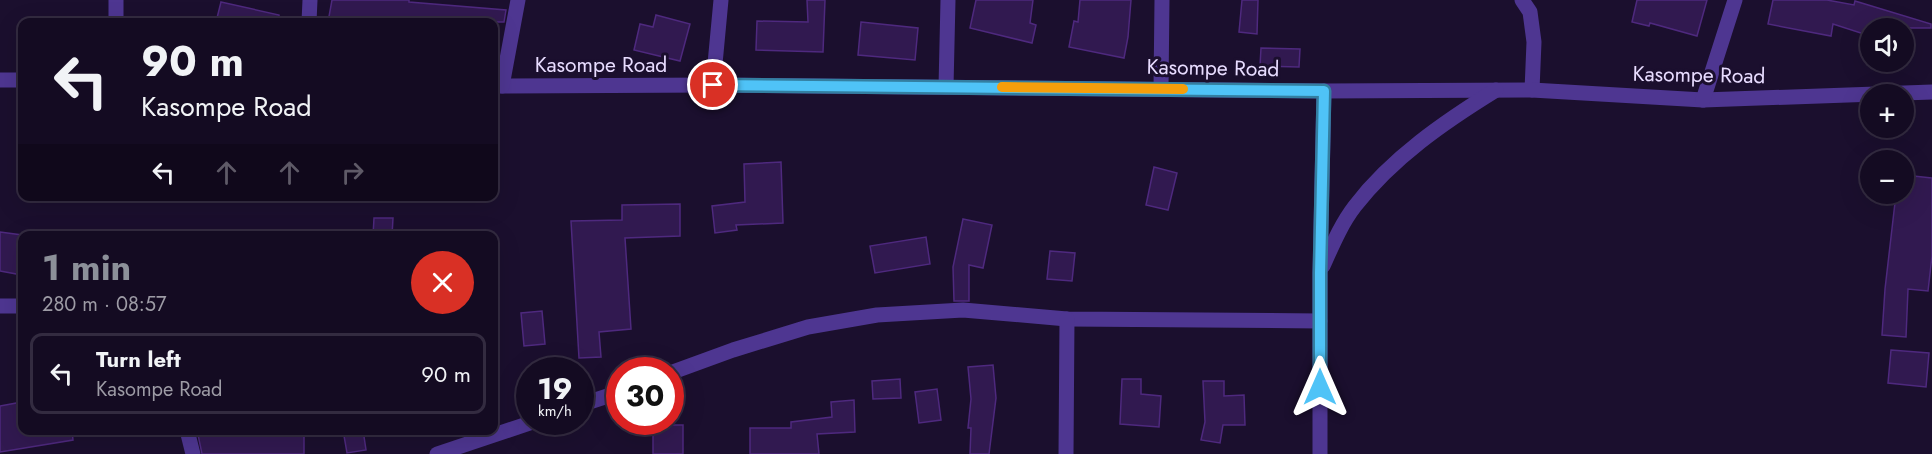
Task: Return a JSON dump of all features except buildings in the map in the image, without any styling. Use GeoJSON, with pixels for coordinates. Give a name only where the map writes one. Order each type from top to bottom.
{"type":"FeatureCollection","features":[{"type":"Feature","properties":{"kind":"street"},"geometry":{"type":"LineString","coordinates":[[116,0],[116,18]]}},
{"type":"Feature","properties":{"kind":"street"},"geometry":{"type":"LineString","coordinates":[[309,18],[310,0]]}},
{"type":"Feature","properties":{"kind":"street"},"geometry":{"type":"LineString","coordinates":[[498,86],[518,0]]}},
{"type":"Feature","properties":{"kind":"street"},"geometry":{"type":"LineString","coordinates":[[713,85],[721,0]]}},
{"type":"Feature","properties":{"kind":"street"},"geometry":{"type":"LineString","coordinates":[[946,87],[948,0]]}},
{"type":"Feature","properties":{"kind":"street"},"geometry":{"type":"LineString","coordinates":[[1161,88],[1162,0]]}},
{"type":"Feature","properties":{"kind":"street"},"geometry":{"type":"LineString","coordinates":[[1703,100],[1735,0]]}},
{"type":"Feature","properties":{"kind":"street"},"geometry":{"type":"LineString","coordinates":[[1529,4],[1534,42],[1532,90]]}},
{"type":"Feature","properties":{"kind":"street"},"geometry":{"type":"LineString","coordinates":[[0,80],[18,80]]}},
{"type":"Feature","properties":{"kind":"street","name":"Kasompe Road"},"geometry":{"type":"LineString","coordinates":[[498,86],[713,85],[1324,91],[1532,90],[1703,100],[1932,92]]}},
{"type":"Feature","properties":{"kind":"street"},"geometry":{"type":"LineString","coordinates":[[1320,273],[1335,238],[1354,207],[1380,178],[1446,122],[1496,90]]}},
{"type":"Feature","properties":{"kind":"street"},"geometry":{"type":"LineString","coordinates":[[1320,454],[1320,273],[1324,91]]}},
{"type":"Feature","properties":{"kind":"street"},"geometry":{"type":"LineString","coordinates":[[0,306],[18,306]]}},
{"type":"Feature","properties":{"kind":"street"},"geometry":{"type":"LineString","coordinates":[[684,368],[808,327],[877,315],[963,310],[1067,320],[1320,321]]}},
{"type":"Feature","properties":{"kind":"street"},"geometry":{"type":"LineString","coordinates":[[1066,454],[1067,320]]}},
{"type":"Feature","properties":{"kind":"street"},"geometry":{"type":"LineString","coordinates":[[498,434],[516,428]]}},
{"type":"Feature","properties":{"kind":"street"},"geometry":{"type":"LineString","coordinates":[[187,435],[193,454]]}},
{"type":"Feature","properties":{"kind":"street"},"geometry":{"type":"LineString","coordinates":[[438,454],[494,435]]}},
{"type":"Feature","properties":{"kind":"slow traffic"},"geometry":{"type":"LineString","coordinates":[[1002,87],[1183,89]]}},
{"type":"Feature","properties":{"kind":"route"},"geometry":{"type":"LineString","coordinates":[[713,85],[1324,91],[1320,387]]}}]}
